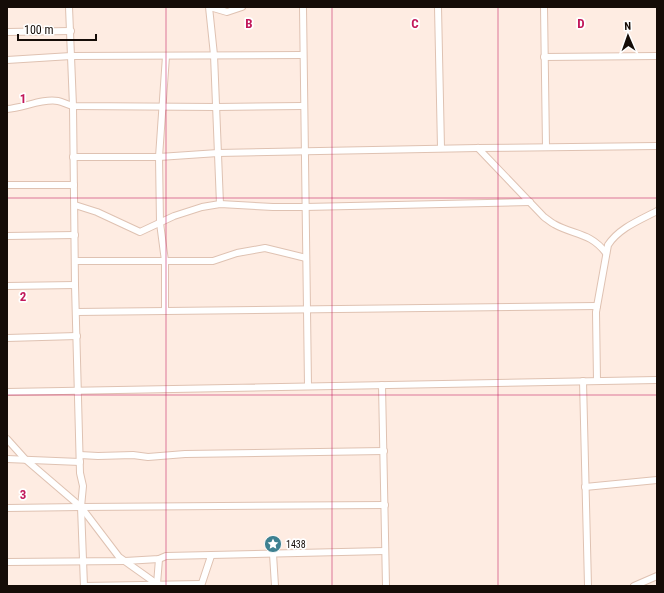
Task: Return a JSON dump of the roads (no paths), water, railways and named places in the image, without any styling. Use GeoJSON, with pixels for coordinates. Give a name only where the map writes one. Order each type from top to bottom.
{"type":"FeatureCollection","features":[{"type":"Feature","properties":{"kind":"street"},"geometry":{"type":"LineString","coordinates":[[70,7],[75,205],[75,285],[80,462],[83,486],[81,507],[84,586],[157,584],[201,585],[211,556]]}},
{"type":"Feature","properties":{"kind":"street"},"geometry":{"type":"LineString","coordinates":[[220,204],[214,56],[209,7],[227,12],[242,7]]}},
{"type":"Feature","properties":{"kind":"street"},"geometry":{"type":"LineString","coordinates":[[302,7],[308,386]]}},
{"type":"Feature","properties":{"kind":"street"},"geometry":{"type":"LineString","coordinates":[[438,7],[441,148]]}},
{"type":"Feature","properties":{"kind":"street"},"geometry":{"type":"LineString","coordinates":[[544,7],[546,147]]}},
{"type":"Feature","properties":{"kind":"street"},"geometry":{"type":"LineString","coordinates":[[7,32],[71,31]]}},
{"type":"Feature","properties":{"kind":"street"},"geometry":{"type":"LineString","coordinates":[[7,60],[71,56],[302,55]]}},
{"type":"Feature","properties":{"kind":"street"},"geometry":{"type":"LineString","coordinates":[[165,310],[165,261],[160,223],[159,157],[166,56]]}},
{"type":"Feature","properties":{"kind":"street"},"geometry":{"type":"LineString","coordinates":[[544,57],[657,56]]}},
{"type":"Feature","properties":{"kind":"street"},"geometry":{"type":"LineString","coordinates":[[7,109],[53,101],[73,106],[303,106]]}},
{"type":"Feature","properties":{"kind":"street"},"geometry":{"type":"LineString","coordinates":[[73,157],[159,157],[441,148],[657,146]]}},
{"type":"Feature","properties":{"kind":"street"},"geometry":{"type":"LineString","coordinates":[[478,148],[544,217],[554,224],[590,239],[602,247],[606,253]]}},
{"type":"Feature","properties":{"kind":"street"},"geometry":{"type":"LineString","coordinates":[[7,186],[74,185]]}},
{"type":"Feature","properties":{"kind":"street"},"geometry":{"type":"LineString","coordinates":[[75,205],[97,212],[140,232],[174,216],[194,209],[220,204],[306,207],[530,202]]}},
{"type":"Feature","properties":{"kind":"street"},"geometry":{"type":"LineString","coordinates":[[597,381],[597,306],[608,245],[615,236],[625,228],[657,211]]}},
{"type":"Feature","properties":{"kind":"street"},"geometry":{"type":"LineString","coordinates":[[7,236],[75,235]]}},
{"type":"Feature","properties":{"kind":"street"},"geometry":{"type":"LineString","coordinates":[[75,261],[213,261],[237,253],[265,248],[306,258]]}},
{"type":"Feature","properties":{"kind":"street"},"geometry":{"type":"LineString","coordinates":[[7,286],[75,285]]}},
{"type":"Feature","properties":{"kind":"street"},"geometry":{"type":"LineString","coordinates":[[76,312],[597,306]]}},
{"type":"Feature","properties":{"kind":"street"},"geometry":{"type":"LineString","coordinates":[[7,338],[77,336]]}},
{"type":"Feature","properties":{"kind":"street"},"geometry":{"type":"LineString","coordinates":[[7,392],[657,380]]}},
{"type":"Feature","properties":{"kind":"street"},"geometry":{"type":"LineString","coordinates":[[583,381],[588,586]]}},
{"type":"Feature","properties":{"kind":"street"},"geometry":{"type":"LineString","coordinates":[[382,385],[385,505],[384,551],[386,586]]}},
{"type":"Feature","properties":{"kind":"street"},"geometry":{"type":"LineString","coordinates":[[7,439],[25,459],[81,507],[119,557],[157,584]]}},
{"type":"Feature","properties":{"kind":"street"},"geometry":{"type":"LineString","coordinates":[[80,455],[133,455],[148,457],[185,454],[384,451]]}},
{"type":"Feature","properties":{"kind":"street"},"geometry":{"type":"LineString","coordinates":[[7,459],[80,462]]}},
{"type":"Feature","properties":{"kind":"street"},"geometry":{"type":"LineString","coordinates":[[586,487],[657,480]]}},
{"type":"Feature","properties":{"kind":"street"},"geometry":{"type":"LineString","coordinates":[[7,508],[385,505]]}},
{"type":"Feature","properties":{"kind":"street"},"geometry":{"type":"LineString","coordinates":[[7,562],[125,561],[159,559],[166,556],[384,551]]}},
{"type":"Feature","properties":{"kind":"street"},"geometry":{"type":"LineString","coordinates":[[273,554],[275,586]]}},
{"type":"Feature","properties":{"kind":"street"},"geometry":{"type":"LineString","coordinates":[[157,584],[159,559]]}},
{"type":"Feature","properties":{"kind":"street"},"geometry":{"type":"LineString","coordinates":[[634,586],[657,576]]}},
{"type":"Feature","properties":{"kind":"place","name":"1438"},"geometry":{"type":"Point","coordinates":[273,544]}}]}
